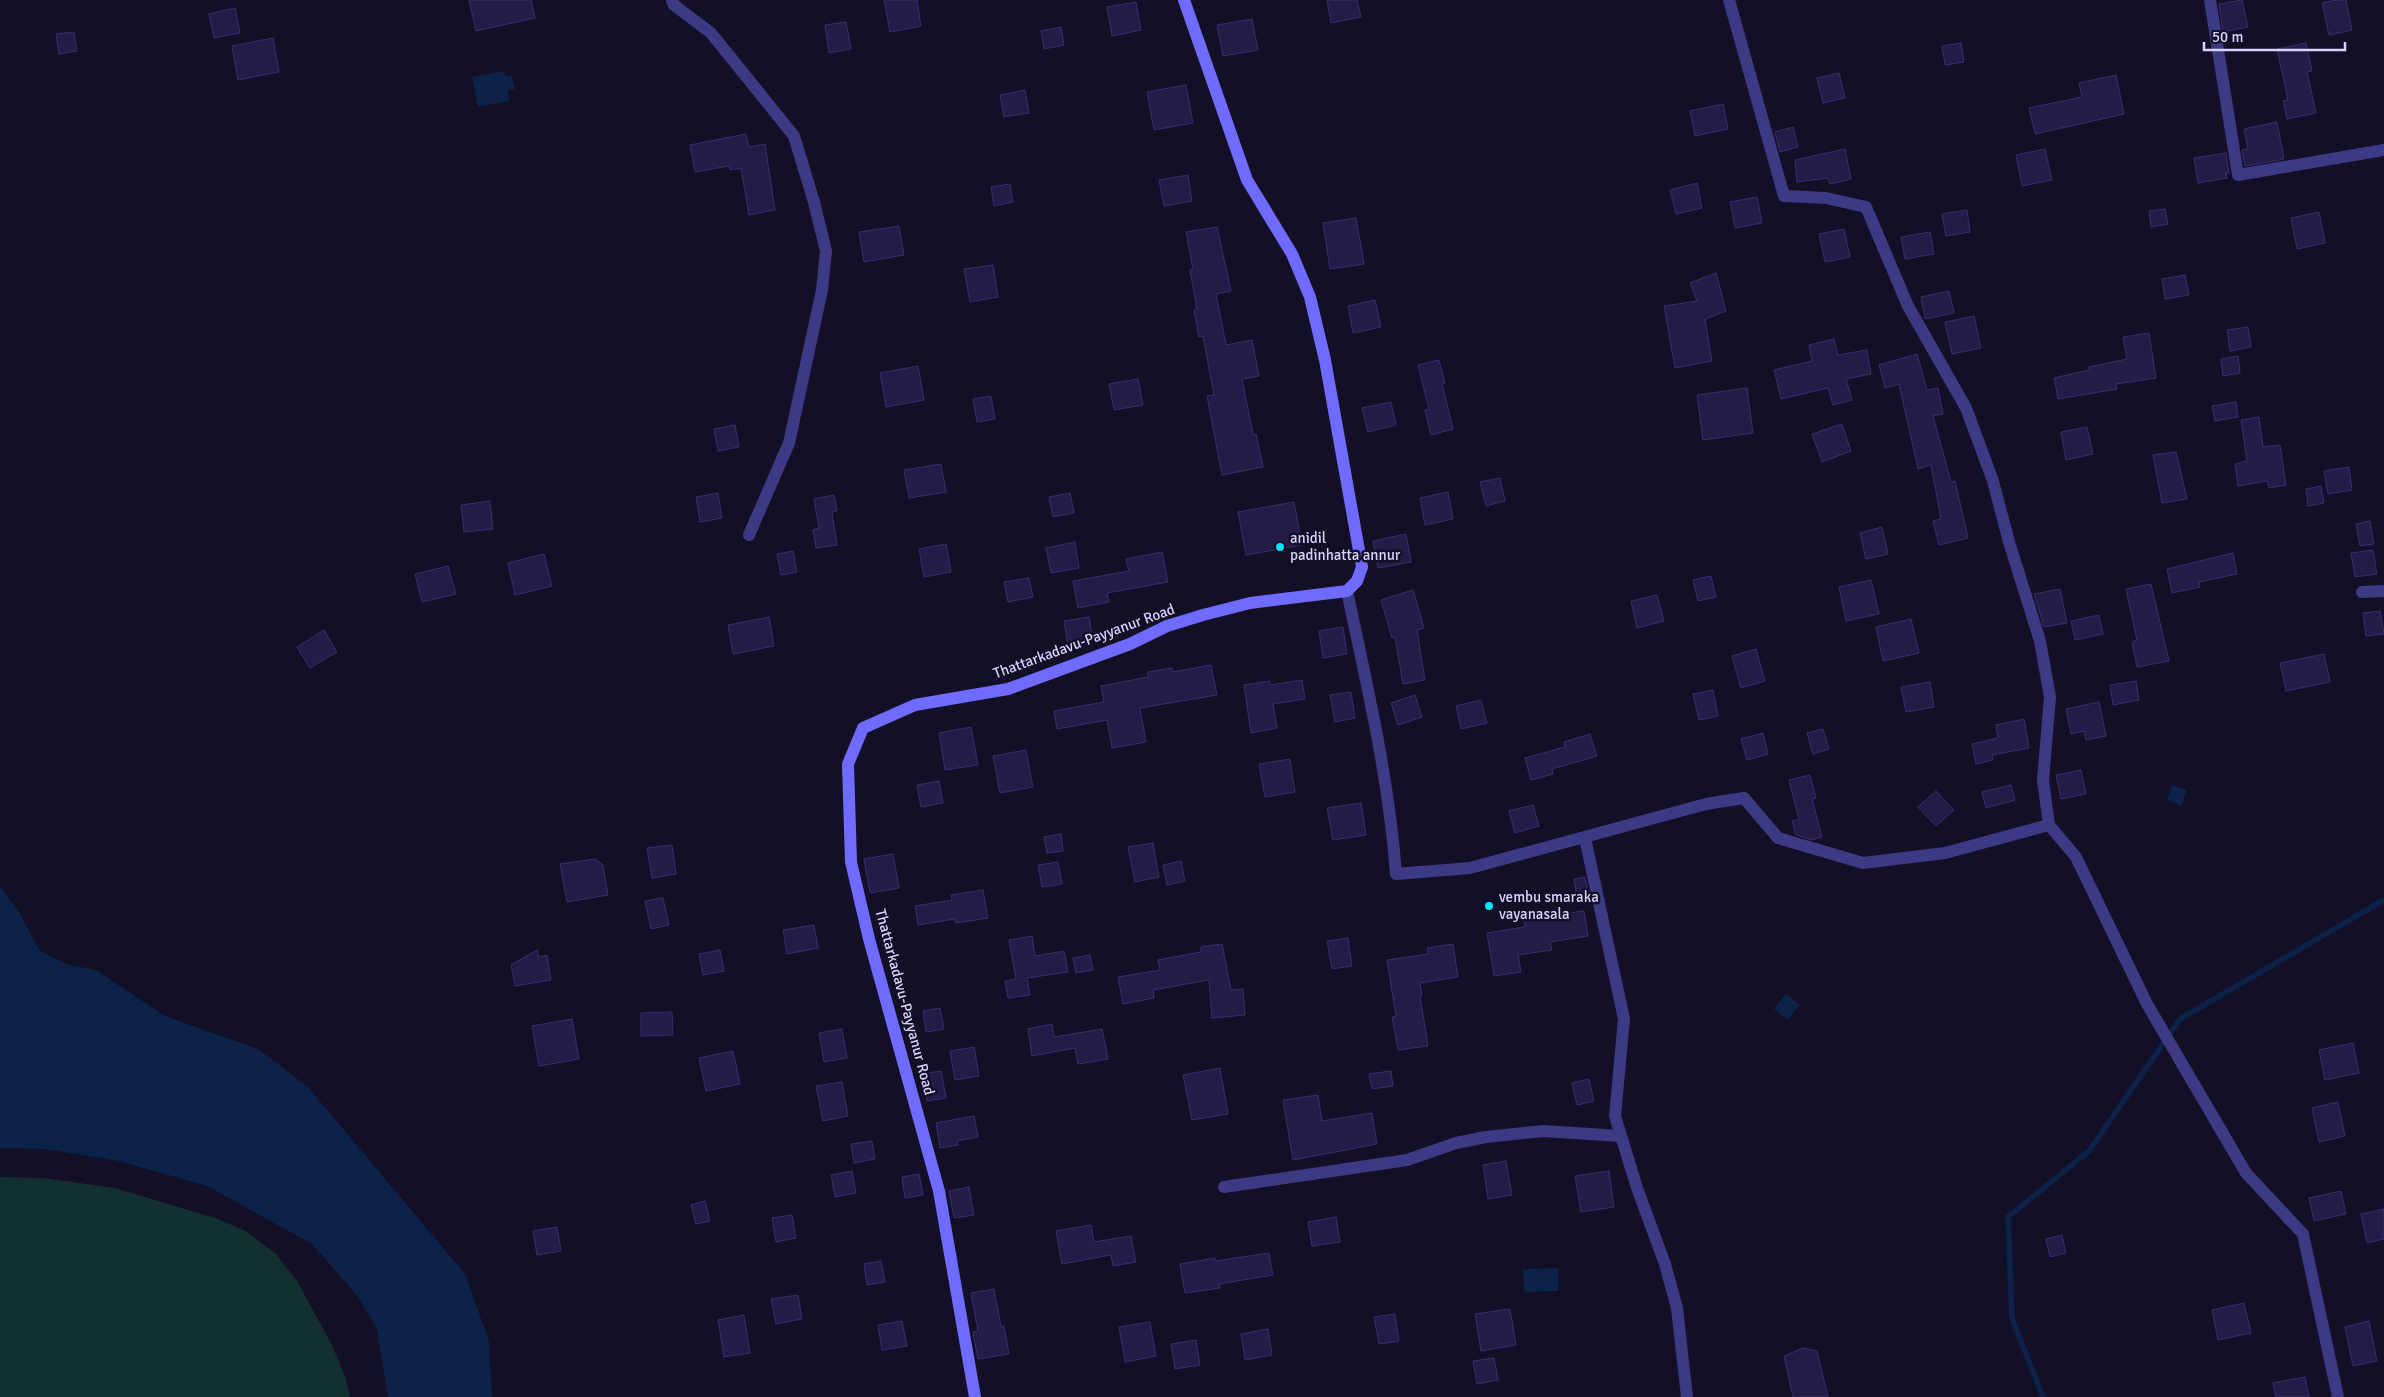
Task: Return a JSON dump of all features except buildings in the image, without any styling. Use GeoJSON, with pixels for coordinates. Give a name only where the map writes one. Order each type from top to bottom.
{"type":"FeatureCollection","features":[{"type":"Feature","properties":{"kind":"main road"},"geometry":{"type":"LineString","coordinates":[[1184,0],[1247,180],[1292,254],[1310,297],[1325,360],[1362,567],[1357,581],[1347,591]]}},
{"type":"Feature","properties":{"kind":"main road","name":"Thattarkadavu-Payyanur Road"},"geometry":{"type":"LineString","coordinates":[[975,1397],[939,1191],[869,939],[851,862],[848,764],[863,728],[915,705],[1008,689],[1130,644],[1167,626],[1203,615],[1250,603],[1347,591]]}},
{"type":"Feature","properties":{"kind":"street"},"geometry":{"type":"LineString","coordinates":[[672,0],[674,5],[712,33],[794,136],[826,250],[822,290],[789,444],[749,535]]}},
{"type":"Feature","properties":{"kind":"street"},"geometry":{"type":"LineString","coordinates":[[1729,0],[1784,196],[1826,198],[1866,207],[1908,306],[1966,408],[1993,481],[2008,542],[2040,641],[2050,697],[2043,780],[2049,826],[2076,857],[2147,1004],[2246,1173],[2303,1234],[2338,1397]]}},
{"type":"Feature","properties":{"kind":"street"},"geometry":{"type":"LineString","coordinates":[[2210,0],[2238,176],[2384,150]]}},
{"type":"Feature","properties":{"kind":"street"},"geometry":{"type":"LineString","coordinates":[[1347,591],[1372,705],[1393,824],[1396,874],[1470,868],[1706,804],[1744,798],[1778,838],[1864,863],[1945,853],[2049,826]]}},
{"type":"Feature","properties":{"kind":"street"},"geometry":{"type":"LineString","coordinates":[[2362,592],[2384,592]]}},
{"type":"Feature","properties":{"kind":"street"},"geometry":{"type":"LineString","coordinates":[[1585,838],[1624,1019],[1615,1116],[1665,1264],[1677,1308],[1687,1397]]}},
{"type":"Feature","properties":{"kind":"street"},"geometry":{"type":"LineString","coordinates":[[1224,1187],[1407,1160],[1456,1143],[1486,1137],[1543,1131],[1621,1136]]}},
{"type":"Feature","properties":{"kind":"green space"},"geometry":{"type":"Polygon","coordinates":[[[0,1177],[43,1178],[115,1188],[215,1218],[246,1231],[276,1254],[297,1281],[332,1345],[346,1379],[350,1397],[0,1397],[0,1177]]]}},
{"type":"Feature","properties":{"kind":"water"},"geometry":{"type":"Polygon","coordinates":[[[504,71],[506,77],[512,76],[515,89],[508,90],[509,101],[478,107],[472,77],[504,71]]]}},
{"type":"Feature","properties":{"kind":"water"},"geometry":{"type":"Polygon","coordinates":[[[2172,785],[2187,790],[2181,806],[2167,800],[2172,785]]]}},
{"type":"Feature","properties":{"kind":"water"},"geometry":{"type":"Polygon","coordinates":[[[0,886],[19,912],[39,950],[66,964],[96,970],[165,1016],[258,1049],[308,1087],[465,1274],[489,1341],[492,1397],[388,1397],[377,1329],[356,1294],[312,1244],[207,1186],[119,1161],[45,1149],[0,1148],[0,886]]]}},
{"type":"Feature","properties":{"kind":"water"},"geometry":{"type":"Polygon","coordinates":[[[1786,994],[1800,1005],[1788,1020],[1774,1009],[1786,994]]]}},
{"type":"Feature","properties":{"kind":"water"},"geometry":{"type":"Polygon","coordinates":[[[1558,1268],[1558,1291],[1524,1292],[1523,1269],[1558,1268]]]}},
{"type":"Feature","properties":{"kind":"waterway"},"geometry":{"type":"LineString","coordinates":[[2043,1397],[2012,1318],[2008,1217],[2089,1151],[2180,1019],[2384,900]]}},
{"type":"Feature","properties":{"kind":"place","name":"anidil padinhatta annur"},"geometry":{"type":"Point","coordinates":[1280,547]}},
{"type":"Feature","properties":{"kind":"place","name":"vembu smaraka vayanasala"},"geometry":{"type":"Point","coordinates":[1489,906]}}]}
